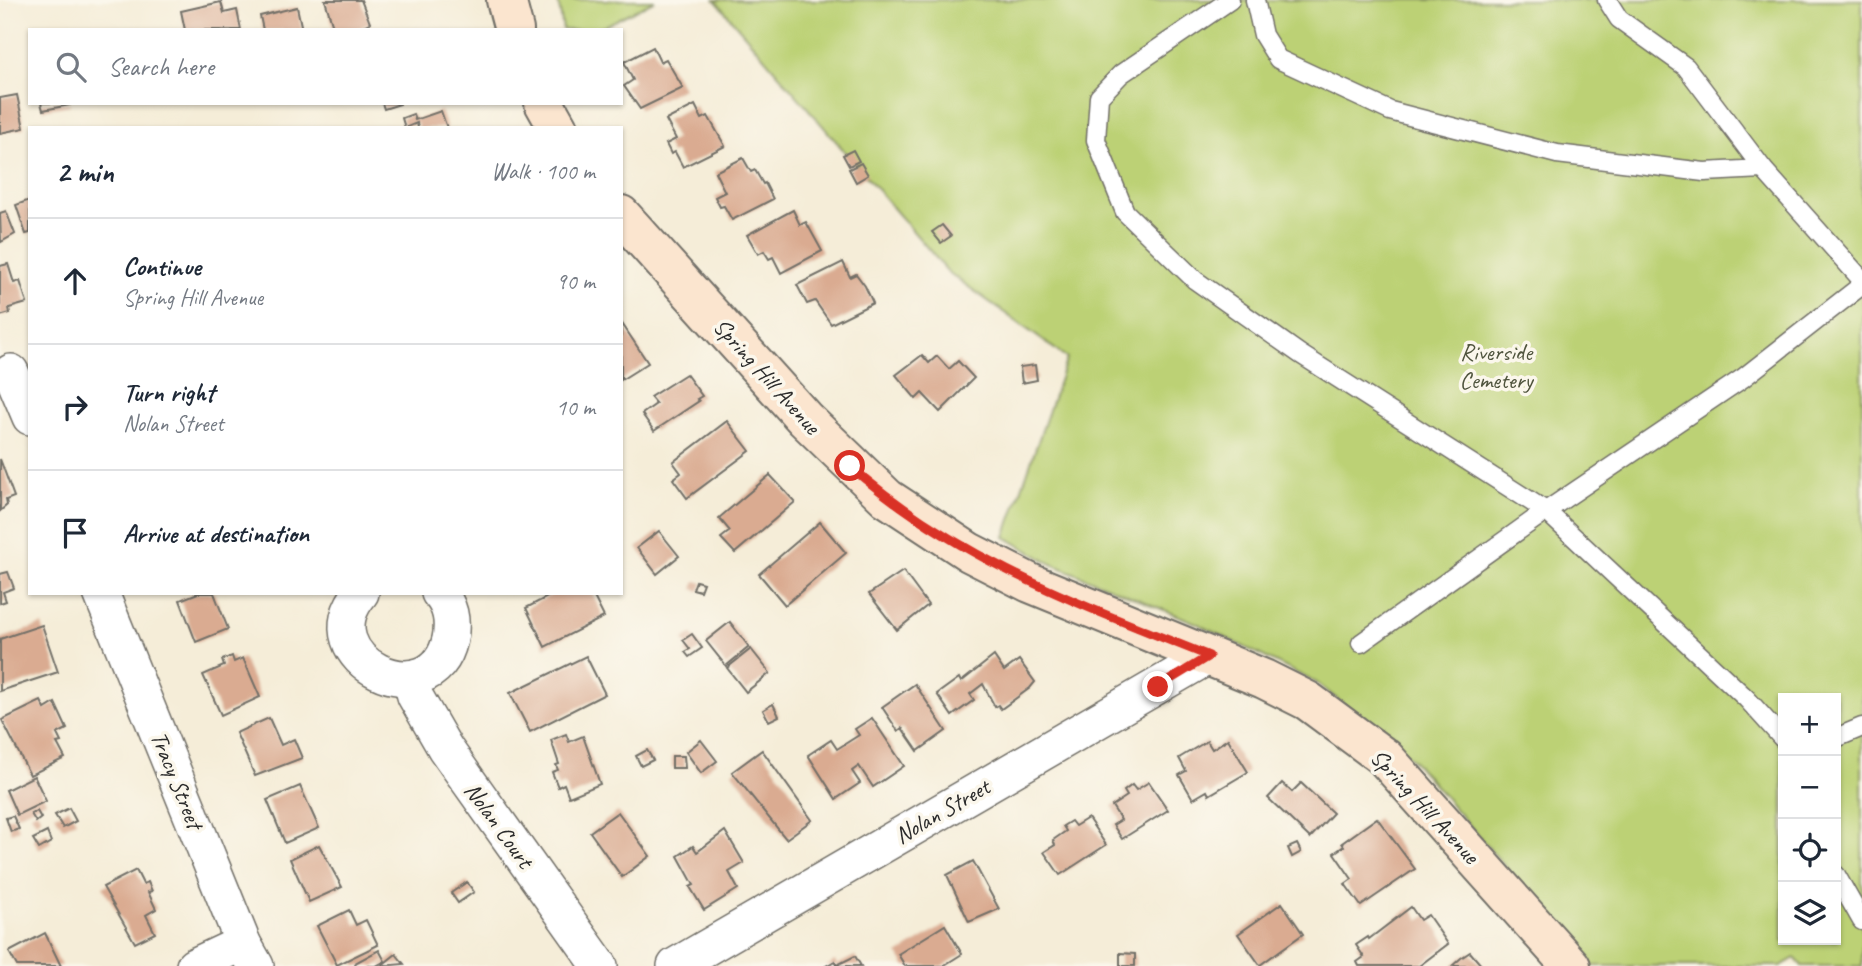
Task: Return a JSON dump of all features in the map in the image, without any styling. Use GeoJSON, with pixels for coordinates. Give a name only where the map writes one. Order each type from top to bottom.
{"type":"FeatureCollection","features":[{"type":"Feature","properties":{"kind":"street"},"geometry":{"type":"LineString","coordinates":[[506,0],[513,28]]}},
{"type":"Feature","properties":{"kind":"street"},"geometry":{"type":"LineString","coordinates":[[545,105],[557,126]]}},
{"type":"Feature","properties":{"kind":"street","name":"Spring Hill Avenue"},"geometry":{"type":"LineString","coordinates":[[623,217],[805,419],[887,498],[969,552],[1030,583],[1209,656],[1308,701],[1385,758],[1571,966]]}},
{"type":"Feature","properties":{"kind":"street"},"geometry":{"type":"LineString","coordinates":[[14,371],[28,410]]}},
{"type":"Feature","properties":{"kind":"street","name":"Tracy Street"},"geometry":{"type":"LineString","coordinates":[[103,595],[250,954]]}},
{"type":"Feature","properties":{"kind":"street"},"geometry":{"type":"LineString","coordinates":[[360,595],[350,612],[348,628],[351,646],[361,661],[375,672],[392,678],[410,678],[425,672],[439,661],[448,645],[452,627],[450,613],[440,595]]}},
{"type":"Feature","properties":{"kind":"street","name":"Nolan Street"},"geometry":{"type":"LineString","coordinates":[[675,966],[1209,656]]}},
{"type":"Feature","properties":{"kind":"street","name":"Nolan Court"},"geometry":{"type":"LineString","coordinates":[[410,678],[415,696],[444,748],[600,966]]}},
{"type":"Feature","properties":{"kind":"street"},"geometry":{"type":"LineString","coordinates":[[194,966],[250,954]]}},
{"type":"Feature","properties":{"kind":"lane"},"geometry":{"type":"LineString","coordinates":[[1230,0],[1121,74],[1099,96],[1096,140],[1125,212],[1195,280],[1300,354],[1546,512],[1747,699],[1778,733]]}},
{"type":"Feature","properties":{"kind":"lane"},"geometry":{"type":"LineString","coordinates":[[1255,0],[1263,35],[1278,59],[1390,111],[1557,154],[1704,172],[1763,169]]}},
{"type":"Feature","properties":{"kind":"lane"},"geometry":{"type":"LineString","coordinates":[[1361,643],[1546,512],[1743,378],[1862,282],[1763,169],[1686,67],[1619,19],[1607,0]]}},
{"type":"Feature","properties":{"kind":"lane"},"geometry":{"type":"LineString","coordinates":[[1841,736],[1862,727]]}},
{"type":"Feature","properties":{"kind":"lane"},"geometry":{"type":"LineString","coordinates":[[1840,882],[1862,921]]}},
{"type":"Feature","properties":{"kind":"green space"},"geometry":{"type":"Polygon","coordinates":[[[558,0],[655,0],[601,28],[563,28],[558,0]]]}},
{"type":"Feature","properties":{"kind":"green space","name":"Riverside Cemetery"},"geometry":{"type":"Polygon","coordinates":[[[715,0],[1862,0],[1862,966],[1802,966],[1795,958],[1781,966],[1591,966],[1411,758],[1317,683],[1196,623],[1052,564],[1005,537],[1067,358],[948,272],[715,0]]]}},
{"type":"Feature","properties":{"kind":"building"},"geometry":{"type":"Polygon","coordinates":[[[325,0],[361,0],[370,23],[359,28],[333,28],[325,0]]]}},
{"type":"Feature","properties":{"kind":"building"},"geometry":{"type":"Polygon","coordinates":[[[221,2],[224,13],[237,10],[241,28],[185,28],[181,11],[221,2]]]}},
{"type":"Feature","properties":{"kind":"building"},"geometry":{"type":"Polygon","coordinates":[[[297,7],[302,28],[263,28],[260,16],[297,7]]]}},
{"type":"Feature","properties":{"kind":"building"},"geometry":{"type":"Polygon","coordinates":[[[653,47],[660,62],[666,59],[683,88],[640,109],[624,86],[633,80],[624,62],[653,47]]]}},
{"type":"Feature","properties":{"kind":"building"},"geometry":{"type":"Polygon","coordinates":[[[17,95],[24,128],[0,133],[0,98],[17,95]]]}},
{"type":"Feature","properties":{"kind":"building"},"geometry":{"type":"Polygon","coordinates":[[[42,105],[70,105],[43,110],[42,105]]]}},
{"type":"Feature","properties":{"kind":"building"},"geometry":{"type":"Polygon","coordinates":[[[695,105],[702,119],[708,116],[725,146],[683,167],[675,152],[671,154],[666,144],[676,139],[666,120],[695,105]]]}},
{"type":"Feature","properties":{"kind":"building"},"geometry":{"type":"Polygon","coordinates":[[[441,111],[446,126],[418,126],[417,123],[404,126],[402,118],[413,114],[415,120],[441,111]]]}},
{"type":"Feature","properties":{"kind":"building"},"geometry":{"type":"Polygon","coordinates":[[[853,150],[859,161],[849,166],[843,155],[853,150]]]}},
{"type":"Feature","properties":{"kind":"building"},"geometry":{"type":"Polygon","coordinates":[[[743,158],[751,172],[755,170],[763,184],[765,183],[773,199],[732,220],[715,197],[725,192],[715,172],[743,158]]]}},
{"type":"Feature","properties":{"kind":"building"},"geometry":{"type":"Polygon","coordinates":[[[861,163],[868,175],[856,182],[849,169],[861,163]]]}},
{"type":"Feature","properties":{"kind":"building"},"geometry":{"type":"Polygon","coordinates":[[[28,201],[28,234],[26,234],[16,205],[28,201]]]}},
{"type":"Feature","properties":{"kind":"building"},"geometry":{"type":"Polygon","coordinates":[[[793,210],[800,225],[806,222],[822,251],[781,273],[773,257],[769,259],[764,251],[758,254],[747,235],[793,210]]]}},
{"type":"Feature","properties":{"kind":"building"},"geometry":{"type":"Polygon","coordinates":[[[6,211],[15,234],[1,242],[0,213],[6,211]]]}},
{"type":"Feature","properties":{"kind":"building"},"geometry":{"type":"Polygon","coordinates":[[[942,225],[951,236],[941,243],[932,232],[942,225]]]}},
{"type":"Feature","properties":{"kind":"building"},"geometry":{"type":"Polygon","coordinates":[[[843,262],[850,277],[856,274],[865,286],[873,303],[831,324],[815,301],[807,304],[797,285],[843,262]]]}},
{"type":"Feature","properties":{"kind":"building"},"geometry":{"type":"Polygon","coordinates":[[[8,264],[14,283],[20,281],[27,303],[9,308],[10,313],[0,316],[0,266],[8,264]]]}},
{"type":"Feature","properties":{"kind":"building"},"geometry":{"type":"Polygon","coordinates":[[[623,325],[648,363],[623,379],[623,325]]]}},
{"type":"Feature","properties":{"kind":"building"},"geometry":{"type":"Polygon","coordinates":[[[922,355],[929,363],[937,356],[949,369],[958,361],[974,378],[940,412],[922,393],[916,399],[896,375],[922,355]]]}},
{"type":"Feature","properties":{"kind":"building"},"geometry":{"type":"Polygon","coordinates":[[[1035,365],[1037,380],[1022,383],[1020,367],[1035,365]]]}},
{"type":"Feature","properties":{"kind":"building"},"geometry":{"type":"Polygon","coordinates":[[[686,374],[702,396],[697,399],[699,401],[654,431],[642,414],[656,404],[650,397],[686,374]]]}},
{"type":"Feature","properties":{"kind":"building"},"geometry":{"type":"Polygon","coordinates":[[[727,421],[750,451],[687,498],[673,479],[681,473],[673,462],[727,421]]]}},
{"type":"Feature","properties":{"kind":"building"},"geometry":{"type":"Polygon","coordinates":[[[0,459],[14,497],[6,500],[7,505],[0,511],[0,459]]]}},
{"type":"Feature","properties":{"kind":"building"},"geometry":{"type":"Polygon","coordinates":[[[770,475],[795,502],[735,553],[721,538],[730,531],[719,518],[770,475]]]}},
{"type":"Feature","properties":{"kind":"building"},"geometry":{"type":"Polygon","coordinates":[[[820,522],[846,553],[785,605],[759,574],[820,522]]]}},
{"type":"Feature","properties":{"kind":"building"},"geometry":{"type":"Polygon","coordinates":[[[659,531],[679,556],[657,574],[637,548],[659,531]]]}},
{"type":"Feature","properties":{"kind":"building"},"geometry":{"type":"Polygon","coordinates":[[[903,571],[928,605],[897,630],[869,594],[903,571]]]}},
{"type":"Feature","properties":{"kind":"building"},"geometry":{"type":"Polygon","coordinates":[[[8,572],[14,588],[3,592],[6,601],[0,603],[0,574],[8,572]]]}},
{"type":"Feature","properties":{"kind":"building"},"geometry":{"type":"Polygon","coordinates":[[[696,581],[703,583],[700,591],[693,589],[696,581]]]}},
{"type":"Feature","properties":{"kind":"building"},"geometry":{"type":"Polygon","coordinates":[[[193,595],[215,595],[228,629],[196,642],[180,600],[193,595]]]}},
{"type":"Feature","properties":{"kind":"building"},"geometry":{"type":"Polygon","coordinates":[[[551,595],[593,595],[604,617],[545,647],[526,608],[551,595]]]}},
{"type":"Feature","properties":{"kind":"building"},"geometry":{"type":"Polygon","coordinates":[[[730,622],[749,647],[726,666],[706,641],[730,622]]]}},
{"type":"Feature","properties":{"kind":"building"},"geometry":{"type":"Polygon","coordinates":[[[42,625],[58,672],[0,691],[0,639],[42,625]]]}},
{"type":"Feature","properties":{"kind":"building"},"geometry":{"type":"Polygon","coordinates":[[[692,634],[702,648],[689,657],[685,652],[690,649],[683,640],[692,634]]]}},
{"type":"Feature","properties":{"kind":"building"},"geometry":{"type":"Polygon","coordinates":[[[751,649],[770,673],[746,692],[727,668],[751,649]]]}},
{"type":"Feature","properties":{"kind":"building"},"geometry":{"type":"Polygon","coordinates":[[[232,656],[234,662],[243,658],[260,697],[221,715],[203,675],[224,666],[222,660],[232,656]]]}},
{"type":"Feature","properties":{"kind":"building"},"geometry":{"type":"Polygon","coordinates":[[[586,656],[605,694],[530,732],[510,693],[586,656]]]}},
{"type":"Feature","properties":{"kind":"building"},"geometry":{"type":"Polygon","coordinates":[[[994,656],[1004,671],[1019,660],[1035,682],[1001,709],[998,705],[995,707],[983,684],[970,694],[974,700],[952,716],[937,694],[959,678],[961,682],[994,656]]]}},
{"type":"Feature","properties":{"kind":"building"},"geometry":{"type":"Polygon","coordinates":[[[915,684],[946,731],[918,751],[902,728],[898,731],[882,707],[915,684]]]}},
{"type":"Feature","properties":{"kind":"building"},"geometry":{"type":"Polygon","coordinates":[[[41,701],[45,709],[55,703],[67,729],[57,734],[61,742],[57,743],[65,758],[30,775],[2,720],[41,701]]]}},
{"type":"Feature","properties":{"kind":"building"},"geometry":{"type":"Polygon","coordinates":[[[773,704],[779,716],[769,721],[763,710],[773,704]]]}},
{"type":"Feature","properties":{"kind":"building"},"geometry":{"type":"Polygon","coordinates":[[[269,718],[281,745],[294,739],[302,758],[255,776],[236,733],[269,718]]]}},
{"type":"Feature","properties":{"kind":"building"},"geometry":{"type":"Polygon","coordinates":[[[872,718],[904,766],[873,787],[859,766],[852,771],[860,783],[836,799],[808,755],[831,740],[837,749],[859,735],[855,729],[872,718]]]}},
{"type":"Feature","properties":{"kind":"building"},"geometry":{"type":"Polygon","coordinates":[[[566,734],[569,742],[583,736],[600,784],[569,797],[564,784],[558,787],[552,772],[558,770],[556,765],[559,764],[551,740],[566,734]]]}},
{"type":"Feature","properties":{"kind":"building"},"geometry":{"type":"Polygon","coordinates":[[[1228,739],[1248,772],[1209,795],[1207,791],[1193,799],[1179,775],[1186,771],[1179,758],[1207,741],[1212,749],[1228,739]]]}},
{"type":"Feature","properties":{"kind":"building"},"geometry":{"type":"Polygon","coordinates":[[[701,740],[717,761],[701,773],[686,752],[701,740]]]}},
{"type":"Feature","properties":{"kind":"building"},"geometry":{"type":"Polygon","coordinates":[[[647,750],[653,760],[641,766],[636,756],[647,750]]]}},
{"type":"Feature","properties":{"kind":"building"},"geometry":{"type":"Polygon","coordinates":[[[762,750],[812,820],[786,839],[732,772],[762,750]]]}},
{"type":"Feature","properties":{"kind":"building"},"geometry":{"type":"Polygon","coordinates":[[[672,756],[684,756],[685,768],[672,768],[672,756]]]}},
{"type":"Feature","properties":{"kind":"building"},"geometry":{"type":"Polygon","coordinates":[[[34,776],[46,801],[17,815],[6,790],[34,776]]]}},
{"type":"Feature","properties":{"kind":"building"},"geometry":{"type":"Polygon","coordinates":[[[1149,782],[1168,810],[1122,839],[1113,825],[1121,820],[1112,806],[1127,796],[1124,791],[1132,785],[1136,790],[1149,782]]]}},
{"type":"Feature","properties":{"kind":"building"},"geometry":{"type":"Polygon","coordinates":[[[1282,783],[1292,792],[1301,783],[1333,813],[1310,838],[1268,798],[1282,783]]]}},
{"type":"Feature","properties":{"kind":"building"},"geometry":{"type":"Polygon","coordinates":[[[300,786],[319,828],[285,843],[267,800],[300,786]]]}},
{"type":"Feature","properties":{"kind":"building"},"geometry":{"type":"Polygon","coordinates":[[[69,808],[76,821],[63,828],[55,815],[69,808]]]}},
{"type":"Feature","properties":{"kind":"building"},"geometry":{"type":"Polygon","coordinates":[[[37,811],[41,818],[36,822],[31,814],[37,811]]]}},
{"type":"Feature","properties":{"kind":"building"},"geometry":{"type":"Polygon","coordinates":[[[618,812],[650,856],[622,877],[590,832],[618,812]]]}},
{"type":"Feature","properties":{"kind":"building"},"geometry":{"type":"Polygon","coordinates":[[[13,816],[19,829],[11,832],[6,818],[13,816]]]}},
{"type":"Feature","properties":{"kind":"building"},"geometry":{"type":"Polygon","coordinates":[[[1088,818],[1106,845],[1060,875],[1044,852],[1055,845],[1053,840],[1066,831],[1063,826],[1071,821],[1075,826],[1088,818]]]}},
{"type":"Feature","properties":{"kind":"building"},"geometry":{"type":"Polygon","coordinates":[[[1377,818],[1415,869],[1361,906],[1345,884],[1352,879],[1334,853],[1344,846],[1342,843],[1377,818]]]}},
{"type":"Feature","properties":{"kind":"building"},"geometry":{"type":"Polygon","coordinates":[[[725,831],[744,863],[729,872],[738,889],[704,910],[690,887],[694,885],[678,856],[693,846],[697,852],[725,831]]]}},
{"type":"Feature","properties":{"kind":"building"},"geometry":{"type":"Polygon","coordinates":[[[47,832],[51,842],[39,849],[33,839],[47,832]]]}},
{"type":"Feature","properties":{"kind":"building"},"geometry":{"type":"Polygon","coordinates":[[[1297,844],[1301,852],[1292,857],[1288,848],[1297,844]]]}},
{"type":"Feature","properties":{"kind":"building"},"geometry":{"type":"Polygon","coordinates":[[[319,845],[342,887],[309,902],[290,859],[319,845]]]}},
{"type":"Feature","properties":{"kind":"building"},"geometry":{"type":"Polygon","coordinates":[[[973,861],[999,909],[969,922],[947,875],[973,861]]]}},
{"type":"Feature","properties":{"kind":"building"},"geometry":{"type":"Polygon","coordinates":[[[136,870],[143,884],[148,882],[152,891],[148,892],[156,909],[146,915],[155,933],[135,943],[103,887],[136,870]]]}},
{"type":"Feature","properties":{"kind":"building"},"geometry":{"type":"Polygon","coordinates":[[[467,882],[474,892],[458,903],[451,893],[467,882]]]}},
{"type":"Feature","properties":{"kind":"building"},"geometry":{"type":"Polygon","coordinates":[[[1282,903],[1303,934],[1260,965],[1238,934],[1282,903]]]}},
{"type":"Feature","properties":{"kind":"building"},"geometry":{"type":"Polygon","coordinates":[[[1411,907],[1420,920],[1428,915],[1448,944],[1419,966],[1359,966],[1357,962],[1364,957],[1356,945],[1368,937],[1369,939],[1411,907]]]}},
{"type":"Feature","properties":{"kind":"building"},"geometry":{"type":"Polygon","coordinates":[[[349,910],[356,925],[366,920],[378,945],[337,965],[317,926],[349,910]]]}},
{"type":"Feature","properties":{"kind":"building"},"geometry":{"type":"Polygon","coordinates":[[[945,925],[962,954],[943,966],[905,966],[898,954],[945,925]]]}},
{"type":"Feature","properties":{"kind":"building"},"geometry":{"type":"Polygon","coordinates":[[[45,933],[61,966],[17,966],[9,952],[45,933]]]}},
{"type":"Feature","properties":{"kind":"building"},"geometry":{"type":"Polygon","coordinates":[[[379,950],[385,961],[376,966],[356,966],[355,963],[379,950]]]}},
{"type":"Feature","properties":{"kind":"building"},"geometry":{"type":"Polygon","coordinates":[[[1470,952],[1482,966],[1452,966],[1461,958],[1470,952]]]}},
{"type":"Feature","properties":{"kind":"building"},"geometry":{"type":"Polygon","coordinates":[[[1120,953],[1135,954],[1135,966],[1120,966],[1120,953]]]}},
{"type":"Feature","properties":{"kind":"building"},"geometry":{"type":"Polygon","coordinates":[[[396,954],[404,964],[381,966],[396,954]]]}},
{"type":"Feature","properties":{"kind":"building"},"geometry":{"type":"Polygon","coordinates":[[[855,956],[861,966],[826,966],[835,961],[837,965],[855,956]]]}},
{"type":"Feature","properties":{"kind":"route"},"geometry":{"type":"LineString","coordinates":[[850,466],[887,498],[969,552],[1030,583],[1209,656],[1158,687]]}}]}
